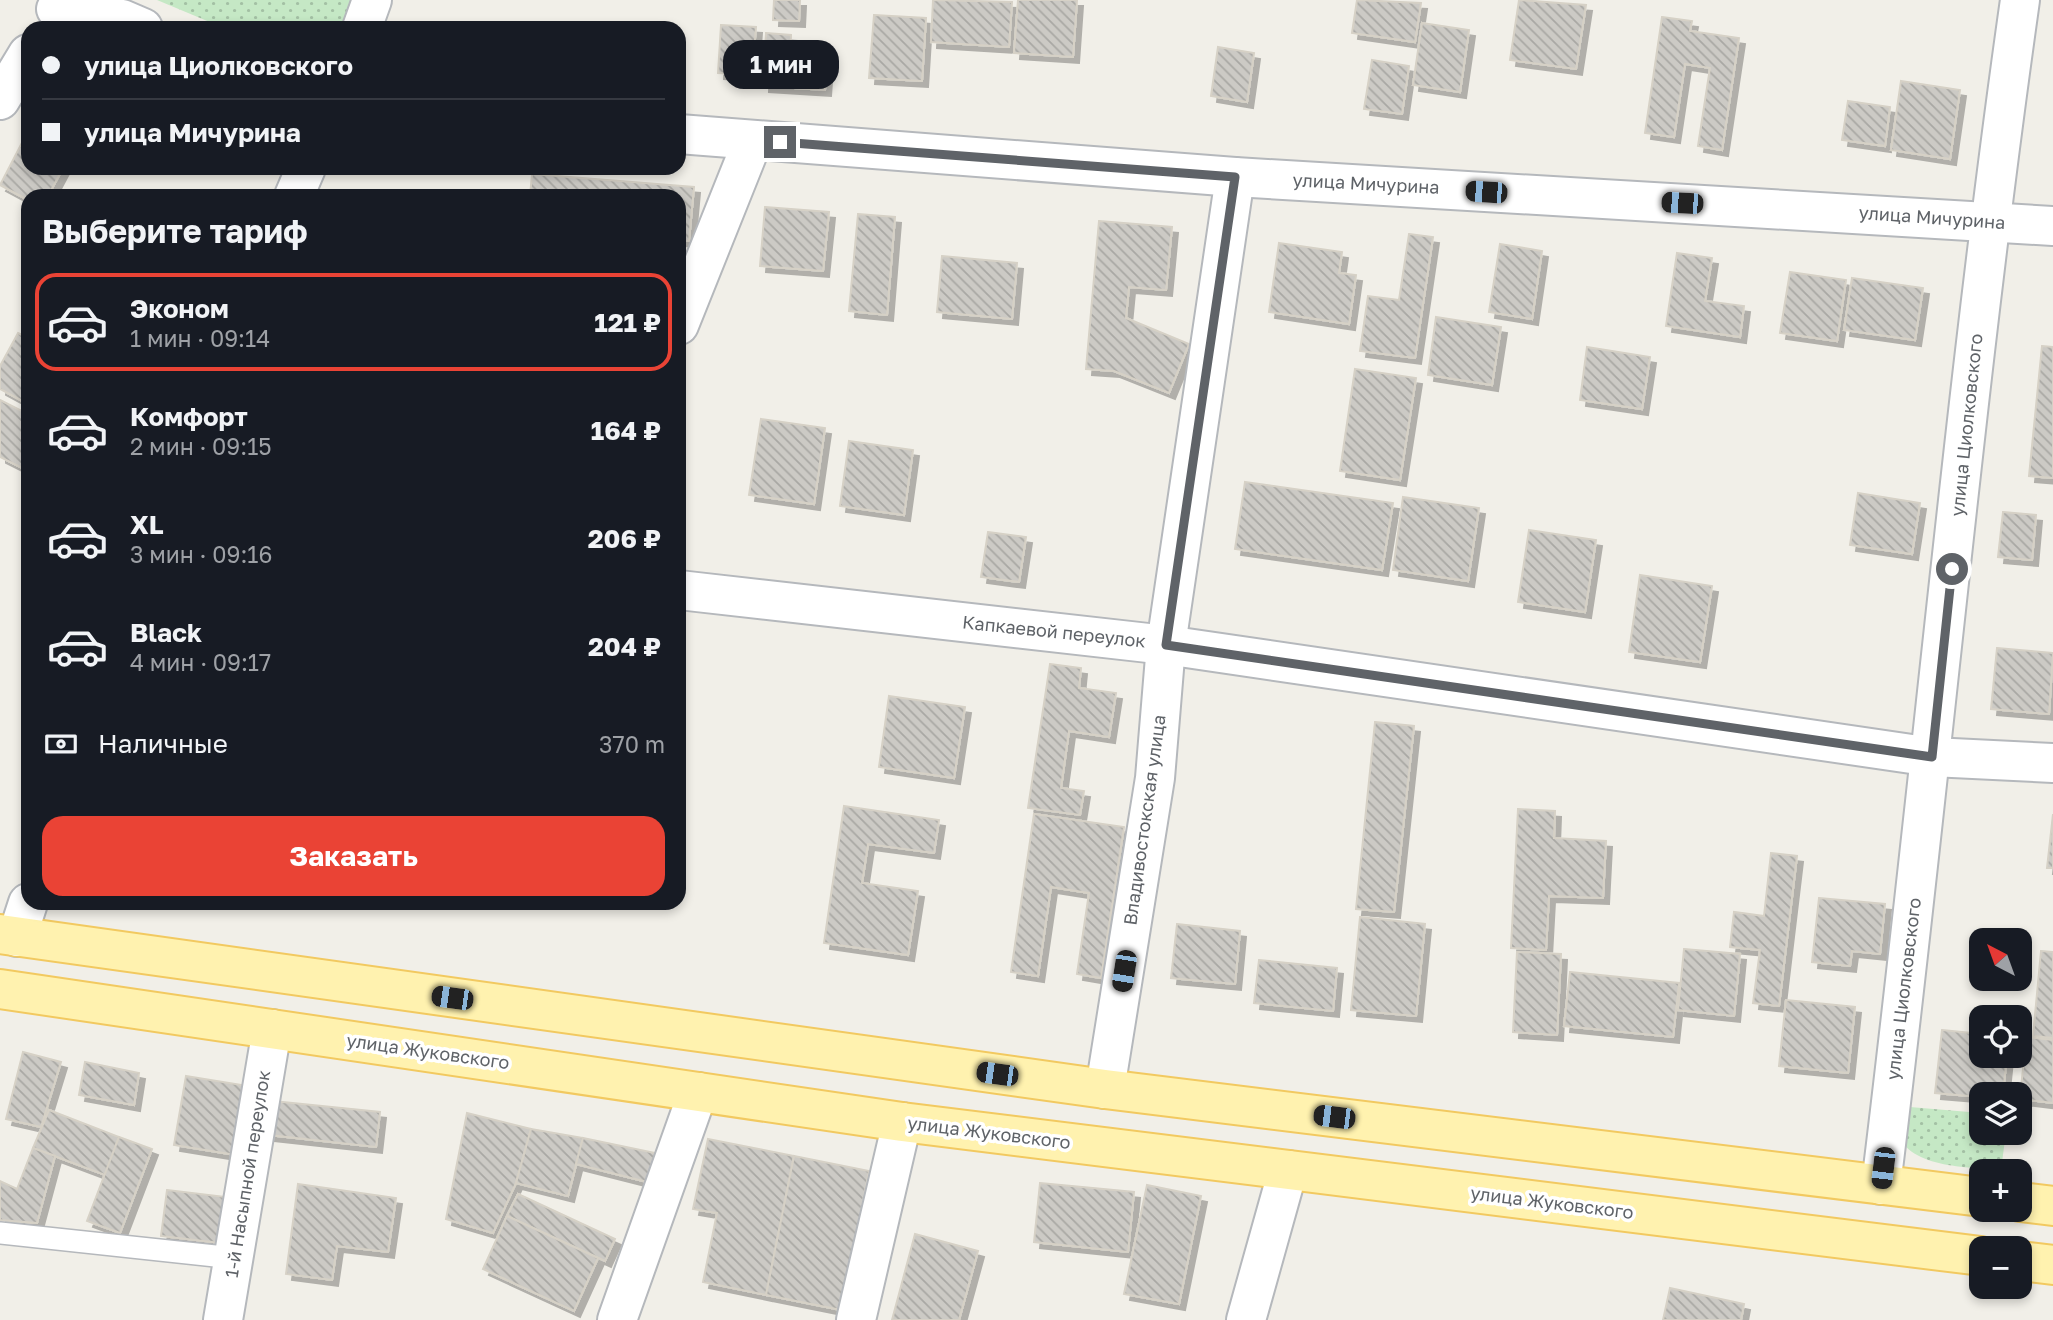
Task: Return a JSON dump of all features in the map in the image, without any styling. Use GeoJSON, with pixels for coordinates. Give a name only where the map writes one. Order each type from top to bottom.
{"type":"FeatureCollection","features":[{"type":"Feature","properties":{"kind":"main road"},"geometry":{"type":"LineString","coordinates":[[15,925],[1105,1089],[1969,1196]]}},
{"type":"Feature","properties":{"kind":"main road","name":"улица Жуковского"},"geometry":{"type":"LineString","coordinates":[[0,989],[902,1122],[1969,1255]]}},
{"type":"Feature","properties":{"kind":"main road"},"geometry":{"type":"LineString","coordinates":[[2032,1203],[2053,1206]]}},
{"type":"Feature","properties":{"kind":"main road"},"geometry":{"type":"LineString","coordinates":[[2032,1262],[2053,1265]]}},
{"type":"Feature","properties":{"kind":"street"},"geometry":{"type":"LineString","coordinates":[[364,21],[372,0]]}},
{"type":"Feature","properties":{"kind":"street","name":"улица Циолковского"},"geometry":{"type":"LineString","coordinates":[[1881,1185],[1932,757],[1989,221],[2020,0]]}},
{"type":"Feature","properties":{"kind":"street"},"geometry":{"type":"LineString","coordinates":[[50,12],[127,21]]}},
{"type":"Feature","properties":{"kind":"street"},"geometry":{"type":"LineString","coordinates":[[0,100],[21,66]]}},
{"type":"Feature","properties":{"kind":"street","name":"улица Мичурина"},"geometry":{"type":"LineString","coordinates":[[686,135],[1235,177],[2053,226]]}},
{"type":"Feature","properties":{"kind":"street"},"geometry":{"type":"LineString","coordinates":[[686,308],[754,140]]}},
{"type":"Feature","properties":{"kind":"street","name":"Владивостокская улица"},"geometry":{"type":"LineString","coordinates":[[1105,1089],[1155,778],[1166,645],[1235,177]]}},
{"type":"Feature","properties":{"kind":"street","name":"Капкаевой переулок"},"geometry":{"type":"LineString","coordinates":[[686,591],[1166,645],[1932,757],[2053,763]]}},
{"type":"Feature","properties":{"kind":"street","name":"1-й Насыпной переулок"},"geometry":{"type":"LineString","coordinates":[[223,1320],[272,1029]]}},
{"type":"Feature","properties":{"kind":"street"},"geometry":{"type":"LineString","coordinates":[[617,1320],[698,1092]]}},
{"type":"Feature","properties":{"kind":"street"},"geometry":{"type":"LineString","coordinates":[[856,1320],[902,1122]]}},
{"type":"Feature","properties":{"kind":"street"},"geometry":{"type":"LineString","coordinates":[[1246,1320],[1288,1170]]}},
{"type":"Feature","properties":{"kind":"lane"},"geometry":{"type":"LineString","coordinates":[[0,1233],[234,1258]]}},
{"type":"Feature","properties":{"kind":"green space"},"geometry":{"type":"Polygon","coordinates":[[[157,0],[361,0],[353,21],[207,21],[157,0]]]}},
{"type":"Feature","properties":{"kind":"green space"},"geometry":{"type":"Polygon","coordinates":[[[1898,1106],[1969,1112],[1969,1145],[2004,1145],[2002,1159],[1969,1159],[1969,1167],[1925,1159],[1911,1151],[1902,1141],[1896,1123],[1898,1106]]]}},
{"type":"Feature","properties":{"kind":"building"},"geometry":{"type":"Polygon","coordinates":[[[774,0],[800,0],[799,21],[773,20],[774,0]]]}},
{"type":"Feature","properties":{"kind":"building"},"geometry":{"type":"Polygon","coordinates":[[[933,0],[1012,2],[1009,47],[931,42],[933,0]]]}},
{"type":"Feature","properties":{"kind":"building"},"geometry":{"type":"Polygon","coordinates":[[[1018,0],[1077,0],[1073,57],[1014,53],[1018,0]]]}},
{"type":"Feature","properties":{"kind":"building"},"geometry":{"type":"Polygon","coordinates":[[[1357,0],[1421,3],[1415,42],[1352,33],[1357,0]]]}},
{"type":"Feature","properties":{"kind":"building"},"geometry":{"type":"Polygon","coordinates":[[[1519,0],[1586,5],[1576,69],[1510,60],[1519,0]]]}},
{"type":"Feature","properties":{"kind":"building"},"geometry":{"type":"Polygon","coordinates":[[[874,15],[926,18],[922,81],[869,78],[874,15]]]}},
{"type":"Feature","properties":{"kind":"building"},"geometry":{"type":"Polygon","coordinates":[[[1662,17],[1692,21],[1690,31],[1739,38],[1722,150],[1698,146],[1710,68],[1685,64],[1674,137],[1645,133],[1662,17]]]}},
{"type":"Feature","properties":{"kind":"building"},"geometry":{"type":"Polygon","coordinates":[[[1422,23],[1469,30],[1460,92],[1413,85],[1422,23]]]}},
{"type":"Feature","properties":{"kind":"building"},"geometry":{"type":"Polygon","coordinates":[[[721,25],[756,27],[752,75],[718,73],[721,25]]]}},
{"type":"Feature","properties":{"kind":"building"},"geometry":{"type":"Polygon","coordinates":[[[766,33],[791,35],[790,60],[827,62],[825,90],[763,86],[766,33]]]}},
{"type":"Feature","properties":{"kind":"building"},"geometry":{"type":"Polygon","coordinates":[[[1218,47],[1254,53],[1247,102],[1211,96],[1218,47]]]}},
{"type":"Feature","properties":{"kind":"building"},"geometry":{"type":"Polygon","coordinates":[[[1372,60],[1409,66],[1402,114],[1364,109],[1372,60]]]}},
{"type":"Feature","properties":{"kind":"building"},"geometry":{"type":"Polygon","coordinates":[[[1901,81],[1960,90],[1950,159],[1891,150],[1901,81]]]}},
{"type":"Feature","properties":{"kind":"building"},"geometry":{"type":"Polygon","coordinates":[[[1848,101],[1890,107],[1885,146],[1842,140],[1848,101]]]}},
{"type":"Feature","properties":{"kind":"building"},"geometry":{"type":"Polygon","coordinates":[[[21,145],[21,175],[59,175],[52,189],[21,189],[21,196],[0,185],[21,145]]]}},
{"type":"Feature","properties":{"kind":"building"},"geometry":{"type":"Polygon","coordinates":[[[532,175],[694,187],[689,241],[686,241],[686,189],[531,189],[532,175]]]}},
{"type":"Feature","properties":{"kind":"building"},"geometry":{"type":"Polygon","coordinates":[[[765,207],[829,212],[823,271],[760,266],[765,207]]]}},
{"type":"Feature","properties":{"kind":"building"},"geometry":{"type":"Polygon","coordinates":[[[858,214],[895,217],[887,315],[849,311],[858,214]]]}},
{"type":"Feature","properties":{"kind":"building"},"geometry":{"type":"Polygon","coordinates":[[[1099,221],[1172,227],[1166,290],[1129,287],[1126,318],[1189,344],[1169,393],[1114,371],[1086,369],[1099,221]]]}},
{"type":"Feature","properties":{"kind":"building"},"geometry":{"type":"Polygon","coordinates":[[[1409,234],[1433,237],[1415,358],[1360,351],[1368,296],[1399,300],[1409,234]]]}},
{"type":"Feature","properties":{"kind":"building"},"geometry":{"type":"Polygon","coordinates":[[[1279,243],[1342,252],[1339,273],[1356,275],[1349,324],[1269,312],[1279,243]]]}},
{"type":"Feature","properties":{"kind":"building"},"geometry":{"type":"Polygon","coordinates":[[[1500,244],[1542,251],[1532,319],[1489,312],[1500,244]]]}},
{"type":"Feature","properties":{"kind":"building"},"geometry":{"type":"Polygon","coordinates":[[[1677,253],[1712,258],[1705,301],[1744,306],[1740,337],[1666,326],[1677,253]]]}},
{"type":"Feature","properties":{"kind":"building"},"geometry":{"type":"Polygon","coordinates":[[[942,256],[1017,263],[1012,319],[937,312],[942,256]]]}},
{"type":"Feature","properties":{"kind":"building"},"geometry":{"type":"Polygon","coordinates":[[[1790,272],[1846,280],[1837,341],[1780,333],[1790,272]]]}},
{"type":"Feature","properties":{"kind":"building"},"geometry":{"type":"Polygon","coordinates":[[[1852,278],[1923,288],[1915,340],[1844,330],[1852,278]]]}},
{"type":"Feature","properties":{"kind":"building"},"geometry":{"type":"Polygon","coordinates":[[[1436,317],[1501,327],[1492,385],[1428,375],[1436,317]]]}},
{"type":"Feature","properties":{"kind":"building"},"geometry":{"type":"Polygon","coordinates":[[[18,333],[21,334],[21,400],[0,389],[0,366],[18,333]]]}},
{"type":"Feature","properties":{"kind":"building"},"geometry":{"type":"Polygon","coordinates":[[[2042,346],[2053,347],[2053,478],[2029,476],[2042,346]]]}},
{"type":"Feature","properties":{"kind":"building"},"geometry":{"type":"Polygon","coordinates":[[[1587,347],[1650,357],[1642,409],[1580,400],[1587,347]]]}},
{"type":"Feature","properties":{"kind":"building"},"geometry":{"type":"Polygon","coordinates":[[[1355,369],[1416,378],[1400,480],[1340,471],[1355,369]]]}},
{"type":"Feature","properties":{"kind":"building"},"geometry":{"type":"Polygon","coordinates":[[[0,400],[21,410],[21,468],[0,457],[0,400]]]}},
{"type":"Feature","properties":{"kind":"building"},"geometry":{"type":"Polygon","coordinates":[[[761,419],[825,428],[814,504],[749,495],[761,419]]]}},
{"type":"Feature","properties":{"kind":"building"},"geometry":{"type":"Polygon","coordinates":[[[849,441],[913,450],[904,515],[840,506],[849,441]]]}},
{"type":"Feature","properties":{"kind":"building"},"geometry":{"type":"Polygon","coordinates":[[[1245,482],[1393,503],[1382,570],[1235,549],[1245,482]]]}},
{"type":"Feature","properties":{"kind":"building"},"geometry":{"type":"Polygon","coordinates":[[[1858,493],[1920,503],[1912,554],[1850,545],[1858,493]]]}},
{"type":"Feature","properties":{"kind":"building"},"geometry":{"type":"Polygon","coordinates":[[[1403,497],[1479,508],[1468,581],[1393,570],[1403,497]]]}},
{"type":"Feature","properties":{"kind":"building"},"geometry":{"type":"Polygon","coordinates":[[[2003,512],[2036,515],[2032,560],[1998,557],[2003,512]]]}},
{"type":"Feature","properties":{"kind":"building"},"geometry":{"type":"Polygon","coordinates":[[[1529,530],[1596,540],[1585,612],[1518,602],[1529,530]]]}},
{"type":"Feature","properties":{"kind":"building"},"geometry":{"type":"Polygon","coordinates":[[[988,532],[1026,537],[1019,582],[981,577],[988,532]]]}},
{"type":"Feature","properties":{"kind":"building"},"geometry":{"type":"Polygon","coordinates":[[[1640,575],[1712,586],[1700,662],[1629,652],[1640,575]]]}},
{"type":"Feature","properties":{"kind":"building"},"geometry":{"type":"Polygon","coordinates":[[[1997,648],[2053,653],[2049,714],[1991,709],[1997,648]]]}},
{"type":"Feature","properties":{"kind":"building"},"geometry":{"type":"Polygon","coordinates":[[[1050,664],[1081,668],[1079,688],[1116,693],[1109,737],[1069,731],[1061,788],[1084,791],[1080,815],[1028,808],[1050,664]]]}},
{"type":"Feature","properties":{"kind":"building"},"geometry":{"type":"Polygon","coordinates":[[[889,696],[965,707],[954,778],[879,767],[889,696]]]}},
{"type":"Feature","properties":{"kind":"building"},"geometry":{"type":"Polygon","coordinates":[[[1375,722],[1414,726],[1394,912],[1356,909],[1375,722]]]}},
{"type":"Feature","properties":{"kind":"building"},"geometry":{"type":"Polygon","coordinates":[[[844,806],[939,820],[934,853],[868,844],[862,883],[918,891],[908,955],[824,943],[844,806]]]}},
{"type":"Feature","properties":{"kind":"building"},"geometry":{"type":"Polygon","coordinates":[[[1518,809],[1555,811],[1554,838],[1606,841],[1603,898],[1549,896],[1546,950],[1511,948],[1518,809]]]}},
{"type":"Feature","properties":{"kind":"building"},"geometry":{"type":"Polygon","coordinates":[[[1034,814],[1124,827],[1101,978],[1077,974],[1089,893],[1051,887],[1038,976],[1011,972],[1034,814]]]}},
{"type":"Feature","properties":{"kind":"building"},"geometry":{"type":"Polygon","coordinates":[[[2053,814],[2053,868],[2047,868],[2053,814]]]}},
{"type":"Feature","properties":{"kind":"building"},"geometry":{"type":"Polygon","coordinates":[[[1771,853],[1797,856],[1779,1006],[1753,1003],[1760,950],[1730,947],[1734,912],[1764,916],[1771,853]]]}},
{"type":"Feature","properties":{"kind":"building"},"geometry":{"type":"Polygon","coordinates":[[[1819,898],[1885,904],[1880,954],[1852,951],[1850,966],[1812,962],[1819,898]]]}},
{"type":"Feature","properties":{"kind":"building"},"geometry":{"type":"Polygon","coordinates":[[[1360,917],[1425,924],[1416,1016],[1351,1010],[1360,917]]]}},
{"type":"Feature","properties":{"kind":"building"},"geometry":{"type":"Polygon","coordinates":[[[1177,924],[1240,931],[1235,984],[1171,978],[1177,924]]]}},
{"type":"Feature","properties":{"kind":"building"},"geometry":{"type":"Polygon","coordinates":[[[1684,949],[1740,954],[1734,1016],[1678,1010],[1684,949]]]}},
{"type":"Feature","properties":{"kind":"building"},"geometry":{"type":"Polygon","coordinates":[[[2041,951],[2053,952],[2053,1038],[2033,1036],[2041,951]]]}},
{"type":"Feature","properties":{"kind":"building"},"geometry":{"type":"Polygon","coordinates":[[[1517,952],[1561,954],[1557,1035],[1513,1032],[1517,952]]]}},
{"type":"Feature","properties":{"kind":"building"},"geometry":{"type":"Polygon","coordinates":[[[1259,960],[1337,968],[1333,1011],[1254,1003],[1259,960]]]}},
{"type":"Feature","properties":{"kind":"building"},"geometry":{"type":"Polygon","coordinates":[[[1570,972],[1679,983],[1673,1037],[1564,1026],[1570,972]]]}},
{"type":"Feature","properties":{"kind":"building"},"geometry":{"type":"Polygon","coordinates":[[[1786,1000],[1855,1007],[1848,1073],[1779,1066],[1786,1000]]]}},
{"type":"Feature","properties":{"kind":"building"},"geometry":{"type":"Polygon","coordinates":[[[1942,1030],[1969,1033],[1969,1068],[2006,1068],[2004,1082],[1969,1082],[1969,1096],[1935,1093],[1942,1030]]]}},
{"type":"Feature","properties":{"kind":"building"},"geometry":{"type":"Polygon","coordinates":[[[2032,1038],[2053,1040],[2053,1103],[2032,1100],[2032,1082],[2022,1082],[2023,1068],[2032,1068],[2032,1038]]]}},
{"type":"Feature","properties":{"kind":"building"},"geometry":{"type":"Polygon","coordinates":[[[23,1052],[61,1062],[41,1127],[6,1119],[23,1052]]]}},
{"type":"Feature","properties":{"kind":"building"},"geometry":{"type":"Polygon","coordinates":[[[85,1062],[139,1073],[134,1105],[79,1095],[85,1062]]]}},
{"type":"Feature","properties":{"kind":"building"},"geometry":{"type":"Polygon","coordinates":[[[186,1076],[248,1086],[236,1155],[174,1145],[186,1076]]]}},
{"type":"Feature","properties":{"kind":"building"},"geometry":{"type":"Polygon","coordinates":[[[273,1101],[380,1112],[376,1147],[269,1135],[273,1101]]]}},
{"type":"Feature","properties":{"kind":"building"},"geometry":{"type":"Polygon","coordinates":[[[49,1110],[119,1137],[105,1175],[33,1148],[49,1110]]]}},
{"type":"Feature","properties":{"kind":"building"},"geometry":{"type":"Polygon","coordinates":[[[467,1113],[531,1129],[516,1183],[493,1233],[446,1219],[467,1113]]]}},
{"type":"Feature","properties":{"kind":"building"},"geometry":{"type":"Polygon","coordinates":[[[531,1129],[583,1138],[568,1196],[516,1183],[531,1129]]]}},
{"type":"Feature","properties":{"kind":"building"},"geometry":{"type":"Polygon","coordinates":[[[119,1137],[152,1149],[120,1233],[87,1221],[119,1137]]]}},
{"type":"Feature","properties":{"kind":"building"},"geometry":{"type":"Polygon","coordinates":[[[583,1138],[655,1153],[647,1182],[576,1164],[583,1138]]]}},
{"type":"Feature","properties":{"kind":"building"},"geometry":{"type":"Polygon","coordinates":[[[708,1139],[794,1156],[766,1295],[703,1282],[717,1213],[693,1209],[708,1139]]]}},
{"type":"Feature","properties":{"kind":"building"},"geometry":{"type":"Polygon","coordinates":[[[33,1148],[55,1156],[37,1223],[0,1220],[0,1181],[17,1189],[33,1148]]]}},
{"type":"Feature","properties":{"kind":"building"},"geometry":{"type":"Polygon","coordinates":[[[794,1156],[869,1171],[841,1310],[766,1295],[794,1156]]]}},
{"type":"Feature","properties":{"kind":"building"},"geometry":{"type":"Polygon","coordinates":[[[1040,1183],[1134,1192],[1128,1252],[1034,1242],[1040,1183]]]}},
{"type":"Feature","properties":{"kind":"building"},"geometry":{"type":"Polygon","coordinates":[[[298,1184],[396,1198],[388,1252],[337,1246],[332,1280],[286,1274],[298,1184]]]}},
{"type":"Feature","properties":{"kind":"building"},"geometry":{"type":"Polygon","coordinates":[[[1147,1185],[1201,1196],[1179,1304],[1124,1294],[1147,1185]]]}},
{"type":"Feature","properties":{"kind":"building"},"geometry":{"type":"Polygon","coordinates":[[[167,1190],[226,1197],[220,1243],[161,1236],[167,1190]]]}},
{"type":"Feature","properties":{"kind":"building"},"geometry":{"type":"Polygon","coordinates":[[[518,1194],[615,1239],[605,1261],[507,1216],[518,1194]]]}},
{"type":"Feature","properties":{"kind":"building"},"geometry":{"type":"Polygon","coordinates":[[[507,1216],[598,1258],[574,1311],[483,1269],[507,1216]]]}},
{"type":"Feature","properties":{"kind":"building"},"geometry":{"type":"Polygon","coordinates":[[[915,1234],[978,1251],[959,1320],[892,1320],[915,1234]]]}},
{"type":"Feature","properties":{"kind":"building"},"geometry":{"type":"Polygon","coordinates":[[[1670,1288],[1744,1304],[1741,1320],[1663,1320],[1670,1288]]]}},
{"type":"Feature","properties":{"kind":"route"},"geometry":{"type":"LineString","coordinates":[[780,142],[1235,177],[1166,645],[1932,757],[1952,569]]}}]}
